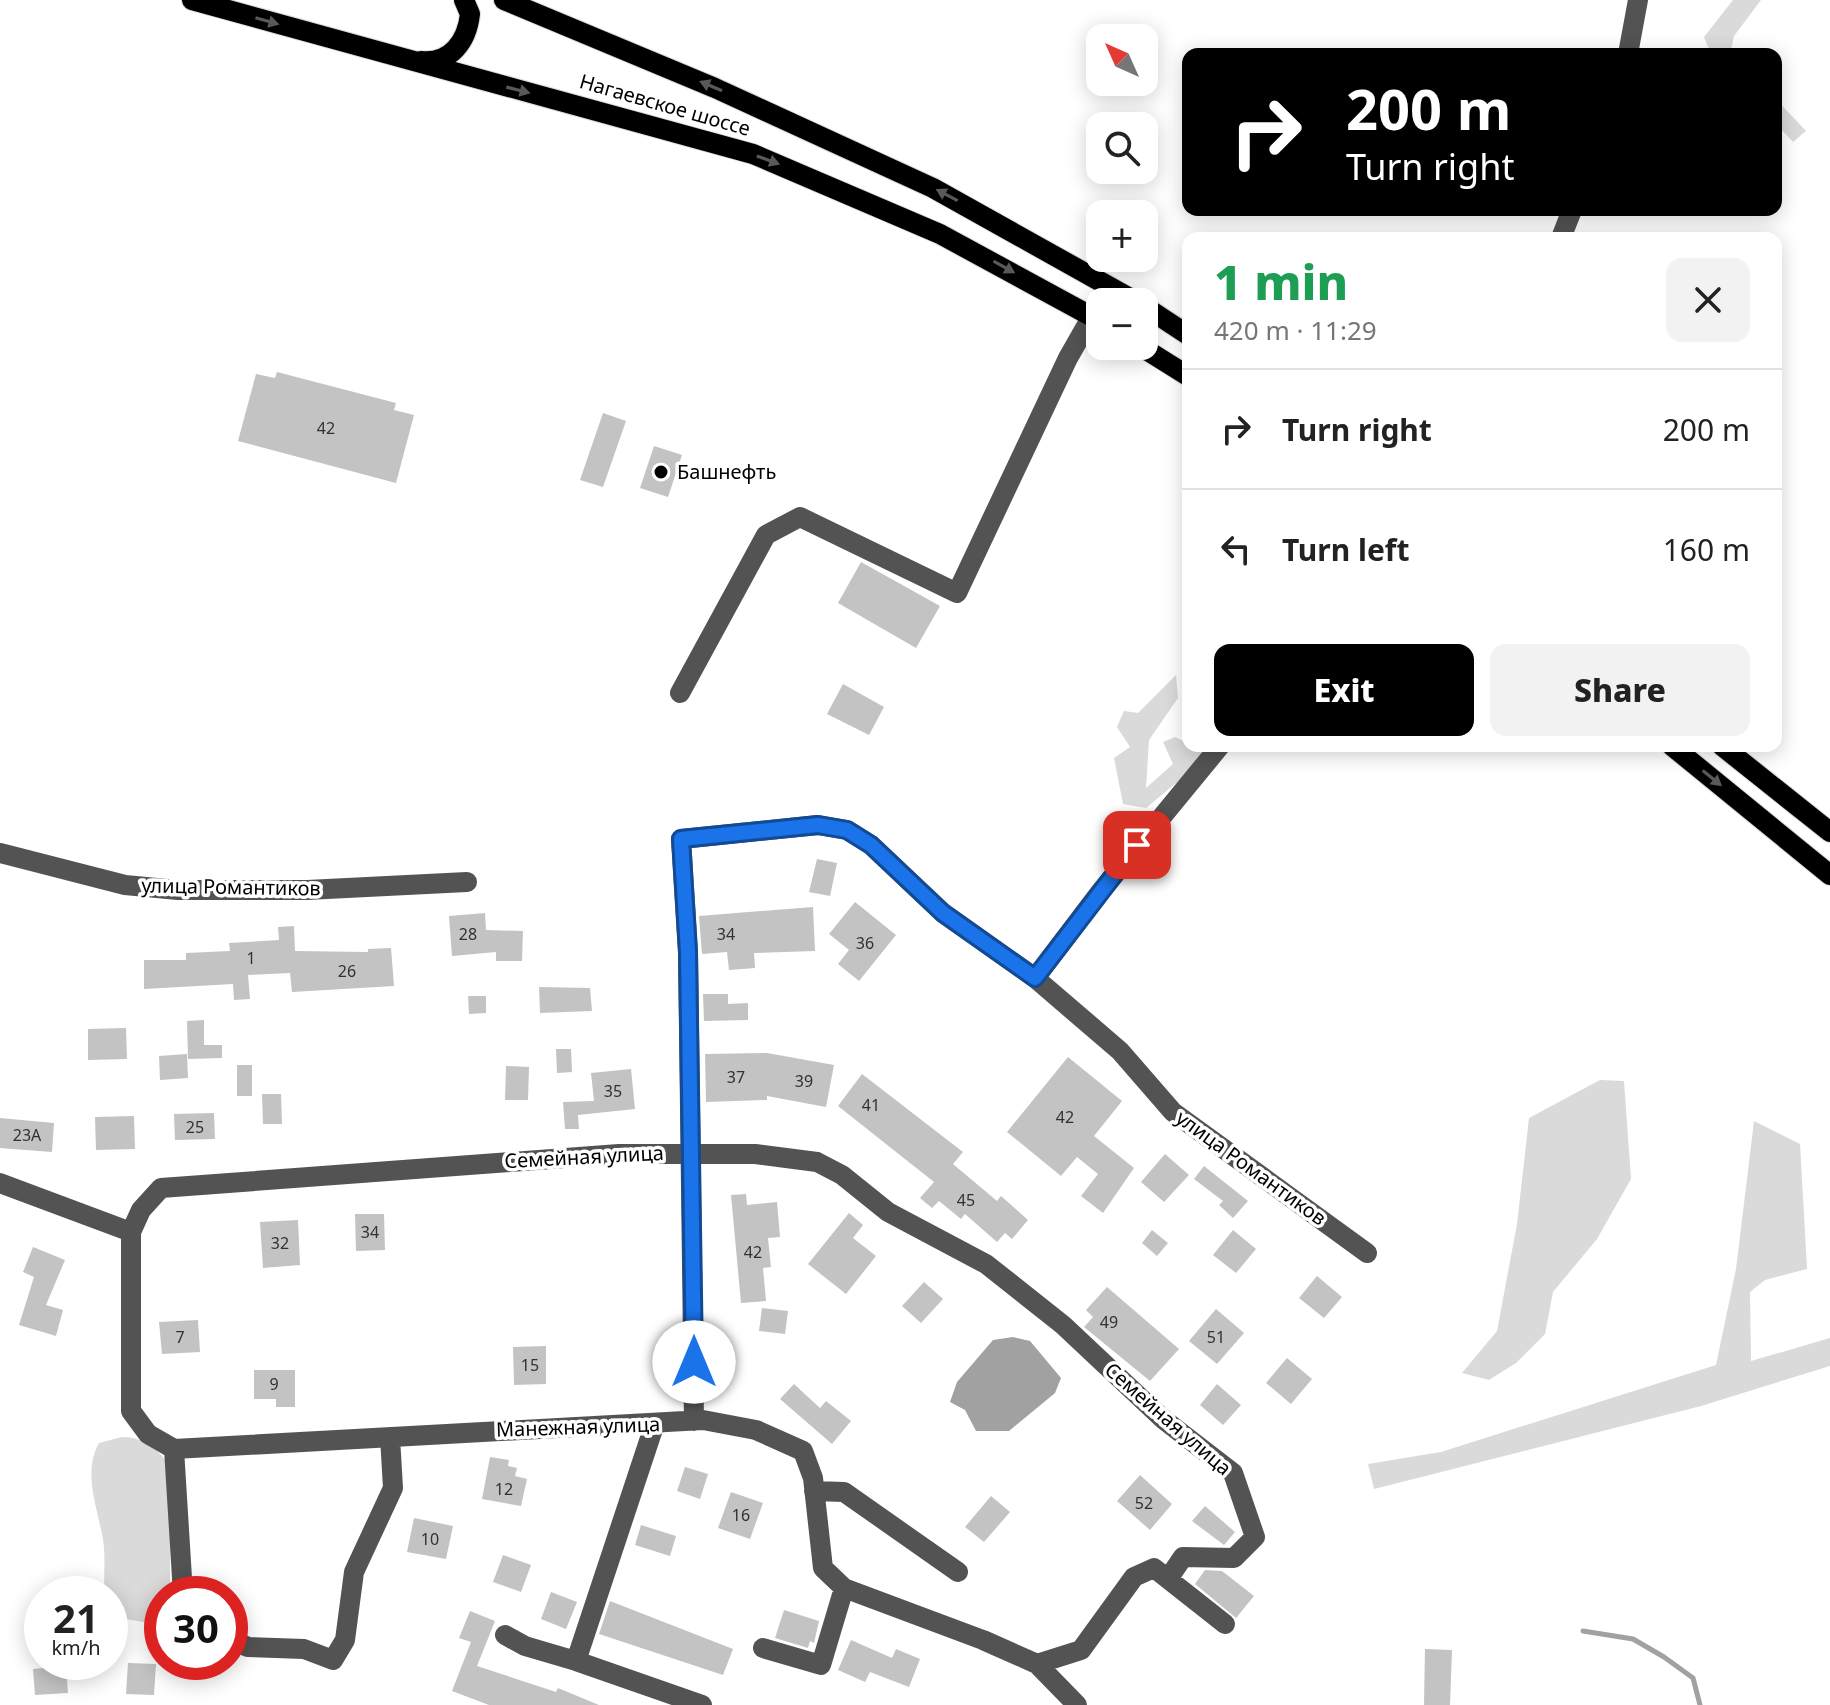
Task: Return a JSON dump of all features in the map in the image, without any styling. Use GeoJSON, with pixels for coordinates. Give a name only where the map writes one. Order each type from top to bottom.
{"type":"FeatureCollection","features":[{"type":"Feature","properties":{"kind":"main road","name":"Нагаевское шоссе"},"geometry":{"type":"LineString","coordinates":[[192,0],[397,59],[687,134],[777,163],[940,234],[1086,314]]}},
{"type":"Feature","properties":{"kind":"main road"},"geometry":{"type":"LineString","coordinates":[[397,59],[431,62],[454,52],[469,30],[470,14],[464,0]]}},
{"type":"Feature","properties":{"kind":"main road","name":"Нагаевское шоссе"},"geometry":{"type":"LineString","coordinates":[[504,0],[715,88],[933,188],[1112,288]]}},
{"type":"Feature","properties":{"kind":"main road"},"geometry":{"type":"LineString","coordinates":[[1158,315],[1182,331]]}},
{"type":"Feature","properties":{"kind":"main road"},"geometry":{"type":"LineString","coordinates":[[1158,357],[1182,372]]}},
{"type":"Feature","properties":{"kind":"main road"},"geometry":{"type":"LineString","coordinates":[[1680,752],[1830,875]]}},
{"type":"Feature","properties":{"kind":"main road"},"geometry":{"type":"LineString","coordinates":[[1730,752],[1830,832]]}},
{"type":"Feature","properties":{"kind":"main road"},"geometry":{"type":"LineString","coordinates":[[1745,752],[1830,818]]}},
{"type":"Feature","properties":{"kind":"main road"},"geometry":{"type":"LineString","coordinates":[[1752,810],[1830,882]]}},
{"type":"Feature","properties":{"kind":"street"},"geometry":{"type":"LineString","coordinates":[[1629,48],[1638,0]]}},
{"type":"Feature","properties":{"kind":"street"},"geometry":{"type":"LineString","coordinates":[[680,693],[766,535],[800,517],[957,593],[1068,358],[1086,333]]}},
{"type":"Feature","properties":{"kind":"street"},"geometry":{"type":"LineString","coordinates":[[1035,978],[1101,891],[1215,752]]}},
{"type":"Feature","properties":{"kind":"street","name":"улица Романтиков"},"geometry":{"type":"LineString","coordinates":[[690,1151],[688,952],[681,839],[818,825],[847,830],[871,845],[943,913],[1035,978],[1120,1051],[1173,1112],[1367,1253]]}},
{"type":"Feature","properties":{"kind":"street","name":"улица Романтиков"},"geometry":{"type":"LineString","coordinates":[[0,853],[125,885],[178,890],[322,890],[467,882]]}},
{"type":"Feature","properties":{"kind":"street"},"geometry":{"type":"LineString","coordinates":[[690,1151],[694,1421]]}},
{"type":"Feature","properties":{"kind":"street","name":"Семейная улица"},"geometry":{"type":"LineString","coordinates":[[131,1232],[141,1210],[161,1188],[502,1161],[690,1151],[755,1154],[817,1162],[842,1175],[888,1212],[986,1264],[1063,1325],[1163,1419],[1233,1473],[1255,1537],[1234,1558],[1183,1557],[1168,1579]]}},
{"type":"Feature","properties":{"kind":"street"},"geometry":{"type":"LineString","coordinates":[[0,1183],[131,1232],[131,1411],[148,1434],[174,1449],[182,1576]]}},
{"type":"Feature","properties":{"kind":"street","name":"Манежная улица"},"geometry":{"type":"LineString","coordinates":[[174,1449],[694,1421],[756,1430],[803,1451],[814,1491],[823,1568],[844,1588]]}},
{"type":"Feature","properties":{"kind":"street"},"geometry":{"type":"LineString","coordinates":[[576,1661],[655,1423]]}},
{"type":"Feature","properties":{"kind":"street"},"geometry":{"type":"LineString","coordinates":[[248,1647],[304,1649],[333,1660],[345,1640],[354,1572],[393,1488],[390,1437]]}},
{"type":"Feature","properties":{"kind":"street"},"geometry":{"type":"LineString","coordinates":[[814,1491],[844,1492],[958,1572]]}},
{"type":"Feature","properties":{"kind":"street"},"geometry":{"type":"LineString","coordinates":[[1037,1664],[1081,1650],[1134,1577],[1154,1568],[1225,1624]]}},
{"type":"Feature","properties":{"kind":"street"},"geometry":{"type":"LineString","coordinates":[[763,1648],[821,1665],[844,1588],[983,1640],[1037,1664],[1077,1705]]}},
{"type":"Feature","properties":{"kind":"street"},"geometry":{"type":"LineString","coordinates":[[505,1635],[525,1646],[702,1705]]}},
{"type":"Feature","properties":{"kind":"shaded area"},"geometry":{"type":"Polygon","coordinates":[[[1733,0],[1761,0],[1734,36],[1731,48],[1709,48],[1704,37],[1733,0]]]}},
{"type":"Feature","properties":{"kind":"shaded area"},"geometry":{"type":"Polygon","coordinates":[[[1782,105],[1806,131],[1793,142],[1782,130],[1782,105]]]}},
{"type":"Feature","properties":{"kind":"shaded area"},"geometry":{"type":"Polygon","coordinates":[[[1176,675],[1178,698],[1149,740],[1146,788],[1173,764],[1163,742],[1175,737],[1182,740],[1182,752],[1201,752],[1181,779],[1146,808],[1123,804],[1114,758],[1130,747],[1117,727],[1124,711],[1138,713],[1176,675]]]}},
{"type":"Feature","properties":{"kind":"shaded area"},"geometry":{"type":"Polygon","coordinates":[[[1600,1080],[1624,1081],[1631,1179],[1597,1239],[1553,1292],[1545,1334],[1516,1363],[1489,1380],[1462,1373],[1497,1331],[1517,1224],[1529,1118],[1600,1080]]]}},
{"type":"Feature","properties":{"kind":"shaded area"},"geometry":{"type":"Polygon","coordinates":[[[1754,1121],[1800,1144],[1807,1269],[1765,1280],[1750,1292],[1751,1361],[1830,1338],[1830,1366],[1701,1406],[1374,1489],[1368,1464],[1441,1452],[1716,1365],[1736,1269],[1754,1121]]]}},
{"type":"Feature","properties":{"kind":"shaded area"},"geometry":{"type":"Polygon","coordinates":[[[1013,1337],[1030,1341],[1061,1378],[1055,1393],[1009,1431],[976,1431],[965,1410],[950,1402],[957,1382],[993,1340],[1013,1337]]]}},
{"type":"Feature","properties":{"kind":"shaded area"},"geometry":{"type":"Polygon","coordinates":[[[122,1437],[137,1439],[161,1454],[170,1466],[170,1576],[144,1576],[144,1622],[128,1619],[128,1576],[104,1576],[104,1547],[92,1481],[94,1455],[99,1443],[122,1437]]]}},
{"type":"Feature","properties":{"kind":"building"},"geometry":{"type":"Polygon","coordinates":[[[277,372],[396,403],[394,410],[414,415],[396,483],[238,441],[256,374],[275,378],[277,372]]]}},
{"type":"Feature","properties":{"kind":"building"},"geometry":{"type":"Polygon","coordinates":[[[603,413],[626,421],[603,487],[580,480],[603,413]]]}},
{"type":"Feature","properties":{"kind":"building","name":"Башнефть"},"geometry":{"type":"Polygon","coordinates":[[[654,446],[682,455],[668,497],[640,488],[654,446]]]}},
{"type":"Feature","properties":{"kind":"building"},"geometry":{"type":"Polygon","coordinates":[[[861,562],[940,606],[916,648],[838,603],[861,562]]]}},
{"type":"Feature","properties":{"kind":"building"},"geometry":{"type":"Polygon","coordinates":[[[843,684],[884,707],[869,735],[827,714],[843,684]]]}},
{"type":"Feature","properties":{"kind":"building"},"geometry":{"type":"Polygon","coordinates":[[[817,859],[837,863],[830,896],[809,892],[817,859]]]}},
{"type":"Feature","properties":{"kind":"building"},"geometry":{"type":"Polygon","coordinates":[[[855,902],[896,935],[859,981],[838,964],[849,950],[829,934],[855,902]]]}},
{"type":"Feature","properties":{"kind":"building"},"geometry":{"type":"Polygon","coordinates":[[[813,907],[815,951],[754,953],[755,968],[729,970],[727,952],[702,954],[699,916],[813,907]]]}},
{"type":"Feature","properties":{"kind":"building"},"geometry":{"type":"Polygon","coordinates":[[[485,913],[486,930],[523,931],[522,961],[496,961],[496,952],[452,956],[449,916],[485,913]]]}},
{"type":"Feature","properties":{"kind":"building"},"geometry":{"type":"Polygon","coordinates":[[[294,926],[295,951],[368,952],[368,949],[391,948],[394,986],[292,992],[290,973],[248,975],[250,999],[234,1000],[233,984],[144,989],[144,960],[186,960],[186,953],[230,951],[229,943],[279,940],[278,927],[294,926]]]}},
{"type":"Feature","properties":{"kind":"building"},"geometry":{"type":"Polygon","coordinates":[[[539,987],[590,988],[592,1011],[540,1013],[539,987]]]}},
{"type":"Feature","properties":{"kind":"building"},"geometry":{"type":"Polygon","coordinates":[[[703,994],[728,994],[728,1004],[748,1003],[748,1020],[704,1021],[703,994]]]}},
{"type":"Feature","properties":{"kind":"building"},"geometry":{"type":"Polygon","coordinates":[[[468,996],[486,996],[486,1013],[469,1014],[468,996]]]}},
{"type":"Feature","properties":{"kind":"building"},"geometry":{"type":"Polygon","coordinates":[[[204,1020],[204,1045],[222,1045],[222,1058],[188,1059],[187,1021],[204,1020]]]}},
{"type":"Feature","properties":{"kind":"building"},"geometry":{"type":"Polygon","coordinates":[[[126,1028],[127,1059],[88,1060],[88,1029],[126,1028]]]}},
{"type":"Feature","properties":{"kind":"building"},"geometry":{"type":"Polygon","coordinates":[[[556,1049],[571,1049],[572,1072],[557,1073],[556,1049]]]}},
{"type":"Feature","properties":{"kind":"building"},"geometry":{"type":"Polygon","coordinates":[[[767,1053],[834,1065],[826,1107],[767,1096],[767,1100],[706,1102],[705,1054],[767,1053]]]}},
{"type":"Feature","properties":{"kind":"building"},"geometry":{"type":"Polygon","coordinates":[[[187,1054],[188,1078],[160,1080],[159,1056],[187,1054]]]}},
{"type":"Feature","properties":{"kind":"building"},"geometry":{"type":"Polygon","coordinates":[[[1068,1057],[1122,1101],[1094,1136],[1134,1168],[1103,1213],[1081,1196],[1098,1174],[1077,1157],[1061,1176],[1007,1132],[1068,1057]]]}},
{"type":"Feature","properties":{"kind":"building"},"geometry":{"type":"Polygon","coordinates":[[[237,1065],[252,1065],[252,1096],[237,1096],[237,1065]]]}},
{"type":"Feature","properties":{"kind":"building"},"geometry":{"type":"Polygon","coordinates":[[[506,1066],[529,1067],[528,1100],[505,1100],[506,1066]]]}},
{"type":"Feature","properties":{"kind":"building"},"geometry":{"type":"Polygon","coordinates":[[[631,1069],[635,1109],[578,1115],[579,1129],[565,1129],[563,1102],[594,1101],[591,1073],[631,1069]]]}},
{"type":"Feature","properties":{"kind":"building"},"geometry":{"type":"Polygon","coordinates":[[[862,1074],[963,1152],[953,1164],[997,1201],[1001,1196],[1028,1220],[1012,1239],[1005,1233],[997,1242],[965,1214],[961,1219],[939,1201],[932,1208],[920,1198],[934,1182],[838,1106],[862,1074]]]}},
{"type":"Feature","properties":{"kind":"building"},"geometry":{"type":"Polygon","coordinates":[[[262,1094],[281,1094],[282,1124],[263,1124],[262,1094]]]}},
{"type":"Feature","properties":{"kind":"building"},"geometry":{"type":"Polygon","coordinates":[[[214,1113],[215,1139],[175,1140],[174,1114],[214,1113]]]}},
{"type":"Feature","properties":{"kind":"building"},"geometry":{"type":"Polygon","coordinates":[[[134,1116],[135,1149],[96,1150],[95,1117],[134,1116]]]}},
{"type":"Feature","properties":{"kind":"building"},"geometry":{"type":"Polygon","coordinates":[[[0,1118],[54,1123],[52,1152],[0,1148],[0,1118]]]}},
{"type":"Feature","properties":{"kind":"building"},"geometry":{"type":"Polygon","coordinates":[[[1165,1154],[1189,1175],[1164,1202],[1141,1182],[1165,1154]]]}},
{"type":"Feature","properties":{"kind":"building"},"geometry":{"type":"Polygon","coordinates":[[[1204,1166],[1248,1201],[1233,1218],[1219,1205],[1223,1201],[1194,1179],[1204,1166]]]}},
{"type":"Feature","properties":{"kind":"building"},"geometry":{"type":"Polygon","coordinates":[[[746,1194],[747,1205],[777,1202],[780,1237],[768,1238],[771,1267],[763,1268],[766,1301],[741,1303],[731,1195],[746,1194]]]}},
{"type":"Feature","properties":{"kind":"building"},"geometry":{"type":"Polygon","coordinates":[[[849,1213],[863,1225],[853,1238],[876,1256],[846,1294],[808,1264],[849,1213]]]}},
{"type":"Feature","properties":{"kind":"building"},"geometry":{"type":"Polygon","coordinates":[[[355,1214],[384,1214],[385,1250],[356,1251],[355,1214]]]}},
{"type":"Feature","properties":{"kind":"building"},"geometry":{"type":"Polygon","coordinates":[[[298,1220],[300,1265],[263,1268],[260,1222],[298,1220]]]}},
{"type":"Feature","properties":{"kind":"building"},"geometry":{"type":"Polygon","coordinates":[[[1152,1230],[1168,1243],[1157,1256],[1142,1243],[1152,1230]]]}},
{"type":"Feature","properties":{"kind":"building"},"geometry":{"type":"Polygon","coordinates":[[[1233,1230],[1256,1249],[1236,1273],[1213,1255],[1233,1230]]]}},
{"type":"Feature","properties":{"kind":"building"},"geometry":{"type":"Polygon","coordinates":[[[33,1247],[65,1260],[46,1305],[63,1310],[56,1336],[19,1325],[34,1277],[23,1272],[33,1247]]]}},
{"type":"Feature","properties":{"kind":"building"},"geometry":{"type":"Polygon","coordinates":[[[1317,1276],[1342,1297],[1324,1318],[1299,1298],[1317,1276]]]}},
{"type":"Feature","properties":{"kind":"building"},"geometry":{"type":"Polygon","coordinates":[[[924,1282],[943,1299],[921,1323],[902,1306],[924,1282]]]}},
{"type":"Feature","properties":{"kind":"building"},"geometry":{"type":"Polygon","coordinates":[[[1107,1287],[1179,1349],[1150,1381],[1084,1327],[1093,1317],[1086,1310],[1107,1287]]]}},
{"type":"Feature","properties":{"kind":"building"},"geometry":{"type":"Polygon","coordinates":[[[762,1308],[788,1311],[785,1334],[759,1331],[762,1308]]]}},
{"type":"Feature","properties":{"kind":"building"},"geometry":{"type":"Polygon","coordinates":[[[1216,1309],[1244,1333],[1217,1364],[1189,1341],[1216,1309]]]}},
{"type":"Feature","properties":{"kind":"building"},"geometry":{"type":"Polygon","coordinates":[[[198,1320],[200,1352],[162,1354],[159,1322],[198,1320]]]}},
{"type":"Feature","properties":{"kind":"building"},"geometry":{"type":"Polygon","coordinates":[[[546,1346],[546,1384],[514,1385],[513,1347],[546,1346]]]}},
{"type":"Feature","properties":{"kind":"building"},"geometry":{"type":"Polygon","coordinates":[[[1287,1358],[1312,1379],[1291,1404],[1266,1383],[1287,1358]]]}},
{"type":"Feature","properties":{"kind":"building"},"geometry":{"type":"Polygon","coordinates":[[[254,1370],[295,1370],[295,1407],[276,1407],[276,1399],[254,1399],[254,1370]]]}},
{"type":"Feature","properties":{"kind":"building"},"geometry":{"type":"Polygon","coordinates":[[[794,1384],[820,1408],[826,1401],[851,1421],[832,1444],[780,1399],[794,1384]]]}},
{"type":"Feature","properties":{"kind":"building"},"geometry":{"type":"Polygon","coordinates":[[[1217,1384],[1241,1405],[1223,1425],[1200,1405],[1217,1384]]]}},
{"type":"Feature","properties":{"kind":"building"},"geometry":{"type":"Polygon","coordinates":[[[490,1457],[509,1460],[508,1466],[517,1468],[515,1476],[527,1479],[521,1506],[482,1499],[490,1457]]]}},
{"type":"Feature","properties":{"kind":"building"},"geometry":{"type":"Polygon","coordinates":[[[685,1467],[708,1474],[700,1499],[677,1491],[685,1467]]]}},
{"type":"Feature","properties":{"kind":"building"},"geometry":{"type":"Polygon","coordinates":[[[1140,1475],[1172,1504],[1150,1530],[1117,1501],[1140,1475]]]}},
{"type":"Feature","properties":{"kind":"building"},"geometry":{"type":"Polygon","coordinates":[[[731,1492],[763,1503],[750,1539],[718,1528],[731,1492]]]}},
{"type":"Feature","properties":{"kind":"building"},"geometry":{"type":"Polygon","coordinates":[[[991,1496],[1010,1512],[984,1542],[965,1527],[991,1496]]]}},
{"type":"Feature","properties":{"kind":"building"},"geometry":{"type":"Polygon","coordinates":[[[1205,1506],[1235,1532],[1224,1545],[1192,1521],[1205,1506]]]}},
{"type":"Feature","properties":{"kind":"building"},"geometry":{"type":"Polygon","coordinates":[[[414,1518],[453,1526],[446,1559],[407,1552],[414,1518]]]}},
{"type":"Feature","properties":{"kind":"building"},"geometry":{"type":"Polygon","coordinates":[[[641,1525],[676,1536],[670,1556],[635,1545],[641,1525]]]}},
{"type":"Feature","properties":{"kind":"building"},"geometry":{"type":"Polygon","coordinates":[[[503,1555],[531,1565],[521,1592],[493,1582],[503,1555]]]}},
{"type":"Feature","properties":{"kind":"building"},"geometry":{"type":"Polygon","coordinates":[[[1205,1570],[1222,1571],[1254,1596],[1236,1618],[1195,1584],[1205,1570]]]}},
{"type":"Feature","properties":{"kind":"building"},"geometry":{"type":"Polygon","coordinates":[[[551,1592],[577,1602],[566,1629],[541,1619],[551,1592]]]}},
{"type":"Feature","properties":{"kind":"building"},"geometry":{"type":"Polygon","coordinates":[[[610,1601],[733,1649],[723,1675],[599,1634],[610,1601]]]}},
{"type":"Feature","properties":{"kind":"building"},"geometry":{"type":"Polygon","coordinates":[[[784,1610],[819,1621],[814,1643],[810,1641],[808,1648],[775,1638],[784,1610]]]}},
{"type":"Feature","properties":{"kind":"building"},"geometry":{"type":"Polygon","coordinates":[[[470,1611],[495,1621],[477,1666],[556,1692],[558,1688],[599,1705],[489,1705],[452,1691],[471,1642],[459,1638],[470,1611]]]}},
{"type":"Feature","properties":{"kind":"building"},"geometry":{"type":"Polygon","coordinates":[[[851,1640],[892,1658],[896,1649],[920,1659],[909,1687],[870,1672],[865,1682],[838,1670],[851,1640]]]}},
{"type":"Feature","properties":{"kind":"building"},"geometry":{"type":"Polygon","coordinates":[[[1425,1649],[1452,1650],[1450,1705],[1424,1705],[1425,1649]]]}},
{"type":"Feature","properties":{"kind":"building"},"geometry":{"type":"Polygon","coordinates":[[[128,1663],[144,1664],[144,1680],[155,1680],[154,1695],[126,1694],[128,1663]]]}},
{"type":"Feature","properties":{"kind":"building"},"geometry":{"type":"Polygon","coordinates":[[[34,1680],[67,1680],[68,1693],[35,1695],[34,1680]]]}},
{"type":"Feature","properties":{"kind":"waterway"},"geometry":{"type":"LineString","coordinates":[[1583,1631],[1633,1639],[1664,1657],[1693,1678],[1700,1705]]}},
{"type":"Feature","properties":{"kind":"place","name":"Башнефть"},"geometry":{"type":"Point","coordinates":[661,472]}},
{"type":"Feature","properties":{"kind":"route"},"geometry":{"type":"LineString","coordinates":[[694,1362],[688,952],[681,839],[818,825],[847,830],[871,845],[943,913],[1035,978],[1137,845]]}}]}
